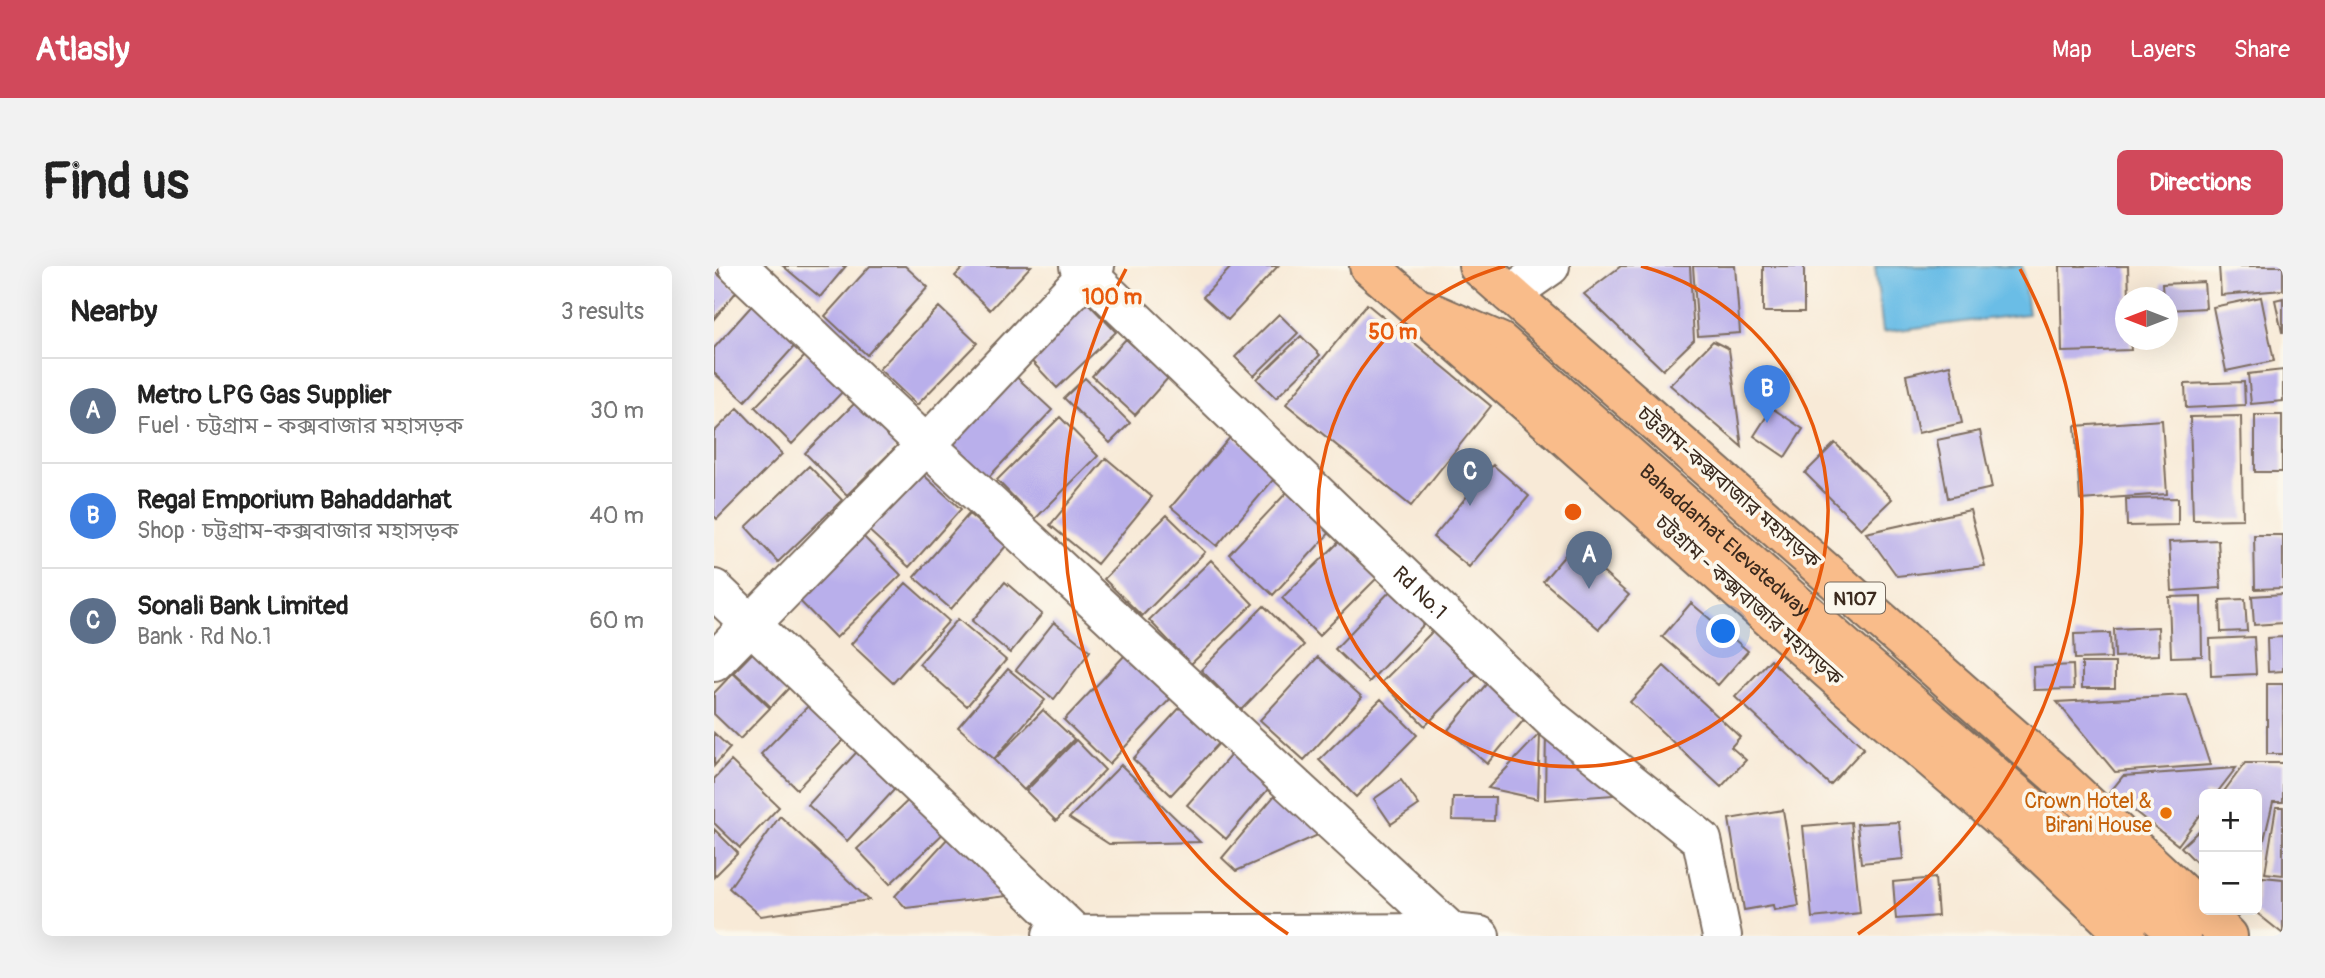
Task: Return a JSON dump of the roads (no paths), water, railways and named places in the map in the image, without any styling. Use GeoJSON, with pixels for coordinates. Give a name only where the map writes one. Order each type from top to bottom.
{"type":"FeatureCollection","features":[{"type":"Feature","properties":{"kind":"main road","name":"চট্টগ্রাম - কক্সবাজার মহাসড়ক"},"geometry":{"type":"LineString","coordinates":[[1369,266],[1843,683],[2031,844],[2127,936]]}},
{"type":"Feature","properties":{"kind":"main road","name":"Bahaddarhat Elevatedway"},"geometry":{"type":"LineString","coordinates":[[1470,266],[1514,323],[2216,936]]}},
{"type":"Feature","properties":{"kind":"main road","name":"চট্টগ্রাম-কক্সবাজার মহাসড়ক"},"geometry":{"type":"LineString","coordinates":[[1478,266],[2053,772],[2228,936]]}},
{"type":"Feature","properties":{"kind":"main road","name":"Bahaddarhat Elevatedway"},"geometry":{"type":"LineString","coordinates":[[1413,305],[1500,342],[1845,647],[2181,936]]}},
{"type":"Feature","properties":{"kind":"street"},"geometry":{"type":"LineString","coordinates":[[738,266],[926,445],[1466,935]]}},
{"type":"Feature","properties":{"kind":"street"},"geometry":{"type":"LineString","coordinates":[[1510,294],[1550,266]]}},
{"type":"Feature","properties":{"kind":"street"},"geometry":{"type":"LineString","coordinates":[[714,662],[926,445],[1088,269]]}},
{"type":"Feature","properties":{"kind":"street","name":"Rd No.1"},"geometry":{"type":"LineString","coordinates":[[1088,269],[1553,720],[1702,840],[1722,936]]}},
{"type":"Feature","properties":{"kind":"street"},"geometry":{"type":"LineString","coordinates":[[714,589],[1057,935],[1466,935]]}},
{"type":"Feature","properties":{"kind":"water"},"geometry":{"type":"Polygon","coordinates":[[[1875,266],[2022,266],[2028,314],[1883,332],[1875,266]]]}},
{"type":"Feature","properties":{"kind":"place","name":"Regal Emporium Bahaddarhat"},"geometry":{"type":"Point","coordinates":[1767,423]}},
{"type":"Feature","properties":{"kind":"place","name":"Sonali Bank Limited"},"geometry":{"type":"Point","coordinates":[1470,506]}},
{"type":"Feature","properties":{"kind":"place","name":"Metro LPG Gas Supplier"},"geometry":{"type":"Point","coordinates":[1589,589]}},
{"type":"Feature","properties":{"kind":"place","name":"Crown Hotel & Birani House"},"geometry":{"type":"Point","coordinates":[2166,813]}}]}
